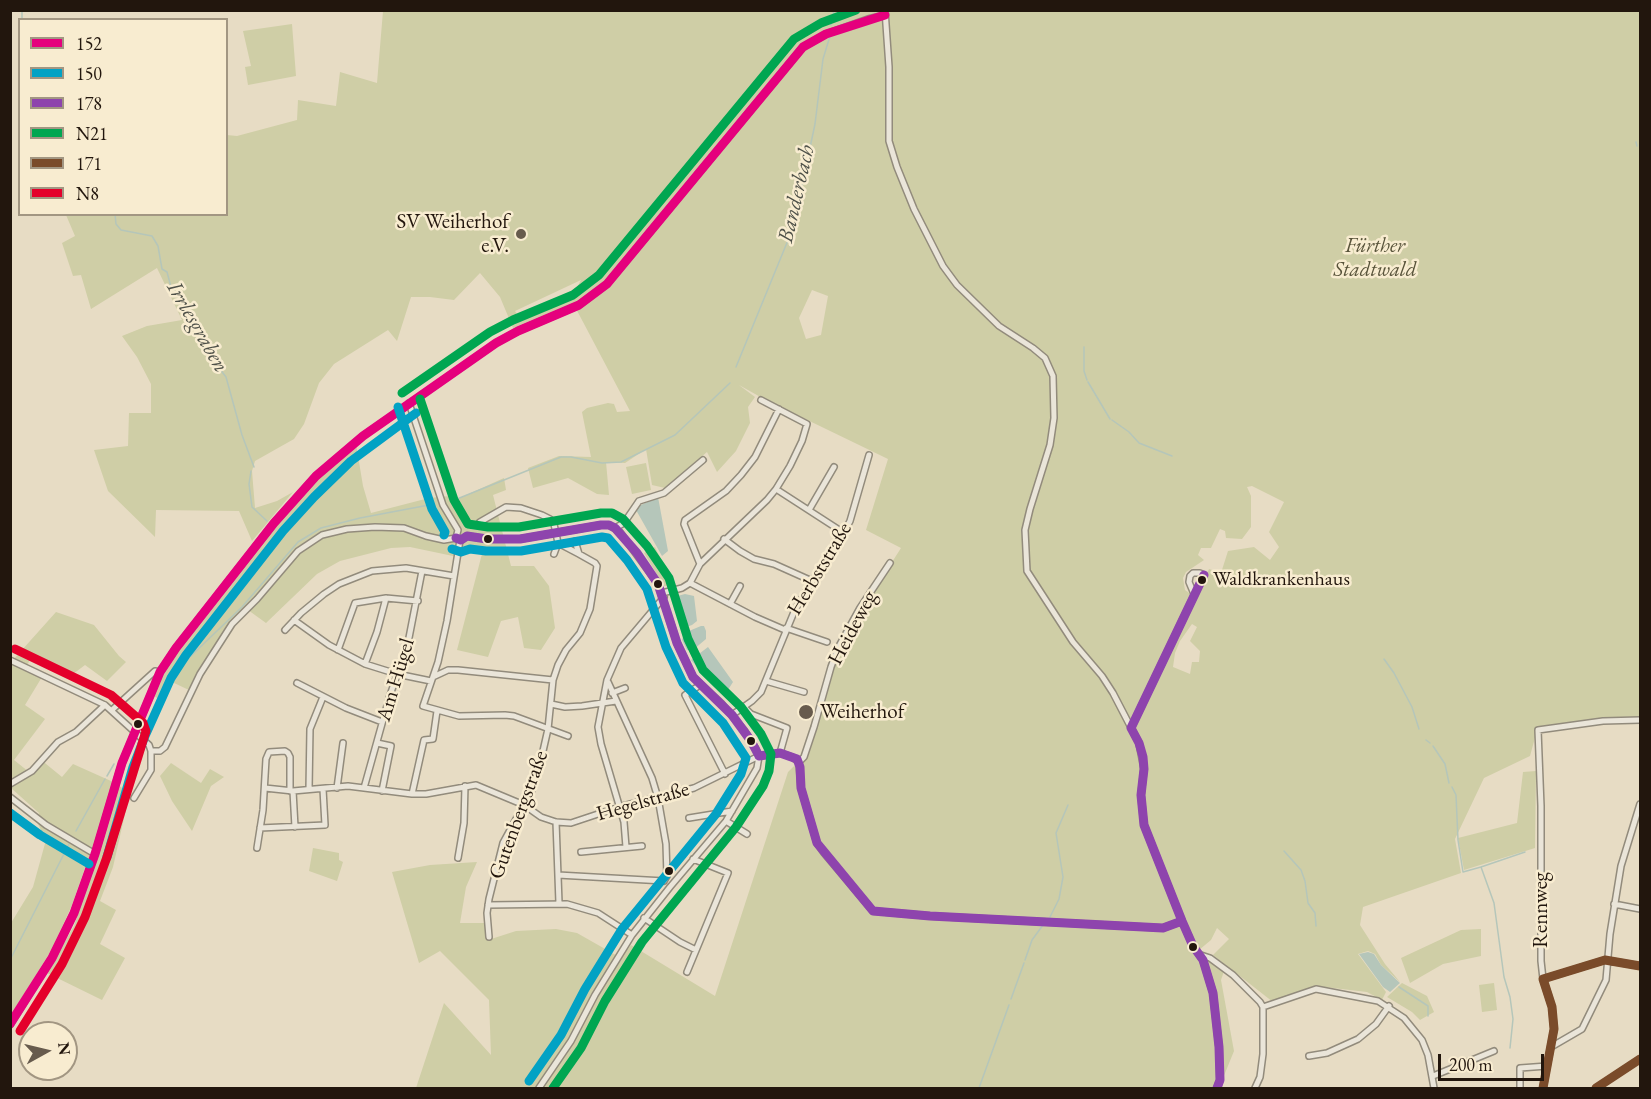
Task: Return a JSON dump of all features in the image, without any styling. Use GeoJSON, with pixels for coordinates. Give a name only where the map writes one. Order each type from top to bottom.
{"type":"FeatureCollection","features":[{"type":"Feature","properties":{"kind":"street"},"geometry":{"type":"LineString","coordinates":[[10,1024],[64,936],[78,904],[105,824],[122,763],[160,672],[192,626],[274,523],[343,452],[409,403],[501,340],[567,311],[591,297],[607,284],[803,47],[826,34],[885,13],[889,67],[890,141],[897,167],[914,209],[943,266],[957,285],[999,326],[1045,358],[1053,376],[1054,418],[1050,445],[1025,530],[1027,571],[1073,642],[1102,676],[1139,743],[1143,757],[1141,795],[1144,825],[1182,921],[1207,970],[1216,1014],[1220,1080],[1217,1089]]}},
{"type":"Feature","properties":{"kind":"street"},"geometry":{"type":"LineString","coordinates":[[626,847],[624,822],[598,727],[607,680],[626,639],[663,595],[690,583],[700,564],[776,489],[795,457],[807,424],[761,400]]}},
{"type":"Feature","properties":{"kind":"street"},"geometry":{"type":"LineString","coordinates":[[409,403],[443,505],[458,530],[447,621],[423,706],[459,716],[505,715],[548,729]]}},
{"type":"Feature","properties":{"kind":"street"},"geometry":{"type":"LineString","coordinates":[[700,564],[684,524],[685,520],[719,496],[741,476],[755,457],[779,409]]}},
{"type":"Feature","properties":{"kind":"street","name":"Herbststraße"},"geometry":{"type":"LineString","coordinates":[[732,715],[759,695],[785,629],[812,581],[831,557],[850,521],[869,455]]}},
{"type":"Feature","properties":{"kind":"street"},"geometry":{"type":"LineString","coordinates":[[615,528],[624,523],[639,501],[664,493],[703,460]]}},
{"type":"Feature","properties":{"kind":"street"},"geometry":{"type":"LineString","coordinates":[[809,510],[834,467]]}},
{"type":"Feature","properties":{"kind":"street"},"geometry":{"type":"LineString","coordinates":[[776,489],[844,533]]}},
{"type":"Feature","properties":{"kind":"street"},"geometry":{"type":"LineString","coordinates":[[480,522],[506,507],[550,519],[558,543],[554,554]]}},
{"type":"Feature","properties":{"kind":"street"},"geometry":{"type":"LineString","coordinates":[[467,536],[505,539],[556,534],[601,525],[615,528],[642,561],[663,595],[677,643],[687,665],[700,685],[732,715],[759,756],[758,768],[752,780],[726,821],[670,886],[632,935],[595,995],[571,1041],[539,1089]]}},
{"type":"Feature","properties":{"kind":"street"},"geometry":{"type":"LineString","coordinates":[[151,750],[160,751],[165,747],[200,674],[232,624],[303,546],[334,531],[375,527],[404,528],[444,540],[464,540],[467,536]]}},
{"type":"Feature","properties":{"kind":"street"},"geometry":{"type":"LineString","coordinates":[[458,530],[464,529],[467,536]]}},
{"type":"Feature","properties":{"kind":"street"},"geometry":{"type":"LineString","coordinates":[[574,531],[579,554]]}},
{"type":"Feature","properties":{"kind":"street"},"geometry":{"type":"LineString","coordinates":[[724,539],[738,550],[754,558],[812,581]]}},
{"type":"Feature","properties":{"kind":"street"},"geometry":{"type":"LineString","coordinates":[[570,549],[575,541]]}},
{"type":"Feature","properties":{"kind":"street"},"geometry":{"type":"LineString","coordinates":[[558,543],[579,554]]}},
{"type":"Feature","properties":{"kind":"street","name":"Gutenbergstraße"},"geometry":{"type":"LineString","coordinates":[[489,937],[488,905],[503,843],[524,806],[535,780],[548,729],[553,680],[566,650],[580,633],[590,609],[597,566],[579,554]]}},
{"type":"Feature","properties":{"kind":"street","name":"Heideweg"},"geometry":{"type":"LineString","coordinates":[[799,762],[804,757],[838,648],[860,608],[890,563]]}},
{"type":"Feature","properties":{"kind":"street"},"geometry":{"type":"LineString","coordinates":[[285,630],[324,594],[355,577],[389,568],[454,576]]}},
{"type":"Feature","properties":{"kind":"street","name":"Am Hügel"},"geometry":{"type":"LineString","coordinates":[[364,788],[382,722],[407,648],[423,571]]}},
{"type":"Feature","properties":{"kind":"street"},"geometry":{"type":"LineString","coordinates":[[690,583],[755,617],[827,642]]}},
{"type":"Feature","properties":{"kind":"street"},"geometry":{"type":"LineString","coordinates":[[730,604],[740,586]]}},
{"type":"Feature","properties":{"kind":"street"},"geometry":{"type":"LineString","coordinates":[[1131,728],[1194,594]]}},
{"type":"Feature","properties":{"kind":"street"},"geometry":{"type":"LineString","coordinates":[[365,664],[386,598]]}},
{"type":"Feature","properties":{"kind":"street"},"geometry":{"type":"LineString","coordinates":[[338,650],[353,605],[359,601],[386,598],[418,601]]}},
{"type":"Feature","properties":{"kind":"street"},"geometry":{"type":"LineString","coordinates":[[294,620],[338,650],[365,664],[397,674],[432,679],[448,670],[458,670],[553,680]]}},
{"type":"Feature","properties":{"kind":"street"},"geometry":{"type":"LineString","coordinates":[[10,660],[105,705],[149,745],[151,770],[134,798]]}},
{"type":"Feature","properties":{"kind":"street"},"geometry":{"type":"LineString","coordinates":[[112,710],[155,671],[160,672]]}},
{"type":"Feature","properties":{"kind":"street"},"geometry":{"type":"LineString","coordinates":[[607,680],[652,778],[658,798],[666,844],[667,876],[664,881]]}},
{"type":"Feature","properties":{"kind":"street"},"geometry":{"type":"LineString","coordinates":[[766,681],[804,692]]}},
{"type":"Feature","properties":{"kind":"street"},"geometry":{"type":"LineString","coordinates":[[297,683],[363,716],[382,722]]}},
{"type":"Feature","properties":{"kind":"street"},"geometry":{"type":"LineString","coordinates":[[700,685],[685,695],[725,774]]}},
{"type":"Feature","properties":{"kind":"street"},"geometry":{"type":"LineString","coordinates":[[612,693],[625,688]]}},
{"type":"Feature","properties":{"kind":"street"},"geometry":{"type":"LineString","coordinates":[[309,789],[310,729],[322,697]]}},
{"type":"Feature","properties":{"kind":"street"},"geometry":{"type":"LineString","coordinates":[[551,704],[565,707],[616,701]]}},
{"type":"Feature","properties":{"kind":"street"},"geometry":{"type":"LineString","coordinates":[[10,784],[32,771],[58,742],[76,732],[105,705]]}},
{"type":"Feature","properties":{"kind":"street"},"geometry":{"type":"LineString","coordinates":[[744,707],[751,714],[787,728],[780,753],[799,762],[801,788],[817,843],[873,911],[908,915],[1163,928],[1182,921]]}},
{"type":"Feature","properties":{"kind":"street"},"geometry":{"type":"LineString","coordinates":[[412,794],[424,740],[433,739],[437,711]]}},
{"type":"Feature","properties":{"kind":"street","name":"Rennweg"},"geometry":{"type":"LineString","coordinates":[[1543,1089],[1554,1019],[1543,979],[1541,961],[1541,806],[1538,730],[1603,721],[1641,720]]}},
{"type":"Feature","properties":{"kind":"street","name":"Gutenbergstraße"},"geometry":{"type":"LineString","coordinates":[[548,729],[568,736]]}},
{"type":"Feature","properties":{"kind":"street"},"geometry":{"type":"LineString","coordinates":[[337,788],[343,743]]}},
{"type":"Feature","properties":{"kind":"street"},"geometry":{"type":"LineString","coordinates":[[377,744],[391,746],[382,791]]}},
{"type":"Feature","properties":{"kind":"street"},"geometry":{"type":"LineString","coordinates":[[257,848],[269,752],[285,751],[290,758],[295,827]]}},
{"type":"Feature","properties":{"kind":"street","name":"Hegelstraße"},"geometry":{"type":"LineString","coordinates":[[556,822],[579,821],[620,807],[694,788],[759,756],[780,753]]}},
{"type":"Feature","properties":{"kind":"street"},"geometry":{"type":"LineString","coordinates":[[265,788],[306,791],[348,786],[426,794],[465,786],[482,786],[524,806],[541,817],[556,822],[559,903]]}},
{"type":"Feature","properties":{"kind":"street"},"geometry":{"type":"LineString","coordinates":[[458,858],[464,823],[465,786]]}},
{"type":"Feature","properties":{"kind":"street"},"geometry":{"type":"LineString","coordinates":[[260,828],[325,825],[323,789]]}},
{"type":"Feature","properties":{"kind":"street"},"geometry":{"type":"LineString","coordinates":[[10,796],[46,825],[95,854]]}},
{"type":"Feature","properties":{"kind":"street"},"geometry":{"type":"LineString","coordinates":[[1551,1047],[1582,1029],[1606,980],[1614,904],[1621,866],[1640,808]]}},
{"type":"Feature","properties":{"kind":"street"},"geometry":{"type":"LineString","coordinates":[[689,818],[732,811]]}},
{"type":"Feature","properties":{"kind":"street"},"geometry":{"type":"LineString","coordinates":[[726,821],[747,834]]}},
{"type":"Feature","properties":{"kind":"street"},"geometry":{"type":"LineString","coordinates":[[581,852],[642,846]]}},
{"type":"Feature","properties":{"kind":"street"},"geometry":{"type":"LineString","coordinates":[[687,972],[728,873],[693,859]]}},
{"type":"Feature","properties":{"kind":"street"},"geometry":{"type":"LineString","coordinates":[[558,875],[664,881],[670,886]]}},
{"type":"Feature","properties":{"kind":"street"},"geometry":{"type":"LineString","coordinates":[[488,905],[559,903],[577,906],[598,914],[632,935]]}},
{"type":"Feature","properties":{"kind":"street"},"geometry":{"type":"LineString","coordinates":[[1614,904],[1641,909]]}},
{"type":"Feature","properties":{"kind":"street"},"geometry":{"type":"LineString","coordinates":[[644,918],[696,950]]}},
{"type":"Feature","properties":{"kind":"street"},"geometry":{"type":"LineString","coordinates":[[1200,955],[1210,958],[1233,975],[1263,1007],[1263,1054],[1256,1089]]}},
{"type":"Feature","properties":{"kind":"street"},"geometry":{"type":"LineString","coordinates":[[1543,979],[1601,961],[1641,966]]}},
{"type":"Feature","properties":{"kind":"street"},"geometry":{"type":"LineString","coordinates":[[1263,1007],[1316,989],[1372,998],[1389,1006],[1404,1018],[1422,1040],[1428,1055],[1434,1089]]}},
{"type":"Feature","properties":{"kind":"street"},"geometry":{"type":"LineString","coordinates":[[1309,1056],[1327,1053],[1358,1039],[1376,1024],[1389,1006]]}},
{"type":"Feature","properties":{"kind":"street"},"geometry":{"type":"LineString","coordinates":[[1433,1076],[1494,1051]]}},
{"type":"Feature","properties":{"kind":"street"},"geometry":{"type":"LineString","coordinates":[[1596,1089],[1641,1059]]}},
{"type":"Feature","properties":{"kind":"street"},"geometry":{"type":"LineString","coordinates":[[1520,1089],[1520,1068],[1547,1066]]}},
{"type":"Feature","properties":{"kind":"green space","name":"Fürther Stadtwald"},"geometry":{"type":"Polygon","coordinates":[[[383,11],[1640,11],[1640,719],[1603,719],[1563,723],[1536,734],[1530,756],[1484,778],[1455,839],[1461,873],[1363,907],[1360,925],[1385,964],[1400,982],[1381,965],[1375,954],[1368,951],[1358,954],[1386,992],[1382,1000],[1367,992],[1316,986],[1273,1002],[1213,955],[1229,939],[1217,928],[1211,940],[1199,950],[1224,971],[1221,980],[1234,1051],[1219,1088],[416,1088],[444,1003],[491,1055],[489,1000],[440,951],[419,963],[392,872],[430,865],[477,862],[466,887],[460,923],[486,923],[488,940],[516,931],[556,929],[577,933],[621,958],[631,945],[715,996],[788,772],[799,761],[833,655],[901,548],[866,530],[888,459],[739,385],[755,397],[748,407],[750,423],[736,451],[717,472],[707,452],[665,488],[652,485],[646,449],[625,463],[606,462],[609,495],[597,494],[568,478],[533,488],[528,468],[559,456],[591,457],[582,412],[587,408],[608,403],[614,404],[617,412],[630,411],[573,303],[513,328],[500,297],[480,273],[454,300],[411,297],[397,341],[388,330],[334,364],[319,383],[304,424],[294,439],[255,461],[252,471],[255,508],[277,501],[293,492],[252,541],[239,511],[156,510],[155,537],[108,491],[94,450],[128,446],[129,413],[151,413],[151,384],[137,357],[122,336],[147,326],[182,320],[157,268],[91,309],[81,275],[73,276],[62,243],[75,236],[66,216],[228,216],[228,135],[237,136],[297,120],[298,100],[336,106],[340,72],[377,83],[383,11]],[[581,280],[515,311],[518,316],[576,289],[581,280]],[[812,290],[799,318],[806,339],[821,335],[828,296],[812,290]],[[1252,486],[1247,487],[1251,496],[1251,527],[1242,539],[1226,538],[1225,531],[1220,529],[1211,548],[1201,548],[1198,555],[1204,560],[1186,572],[1183,578],[1185,590],[1195,597],[1209,569],[1221,573],[1228,551],[1254,547],[1270,560],[1279,547],[1269,532],[1284,502],[1252,486]],[[1192,624],[1180,641],[1173,667],[1190,674],[1192,662],[1199,662],[1200,651],[1190,641],[1197,627],[1192,624]]]}},
{"type":"Feature","properties":{"kind":"green space"},"geometry":{"type":"Polygon","coordinates":[[[292,24],[296,76],[248,85],[245,67],[251,66],[243,31],[292,24]]]}},
{"type":"Feature","properties":{"kind":"green space"},"geometry":{"type":"Polygon","coordinates":[[[356,444],[363,486],[371,513],[429,498],[450,496],[453,501],[504,478],[506,490],[493,495],[511,566],[534,566],[549,586],[555,628],[541,650],[524,648],[518,617],[501,621],[488,657],[457,650],[483,550],[453,556],[410,547],[391,548],[340,561],[317,574],[266,623],[248,610],[225,635],[191,691],[172,682],[161,701],[153,695],[172,655],[255,550],[300,497],[356,444]]]}},
{"type":"Feature","properties":{"kind":"green space"},"geometry":{"type":"Polygon","coordinates":[[[646,463],[651,490],[632,494],[626,467],[646,463]]]}},
{"type":"Feature","properties":{"kind":"green space"},"geometry":{"type":"Polygon","coordinates":[[[655,547],[673,585],[664,586],[644,553],[655,547]]]}},
{"type":"Feature","properties":{"kind":"green space"},"geometry":{"type":"Polygon","coordinates":[[[56,612],[94,625],[126,662],[107,681],[85,665],[73,674],[32,656],[25,669],[42,677],[25,705],[45,719],[14,760],[29,772],[40,759],[62,777],[73,764],[111,781],[132,794],[127,805],[113,867],[100,901],[116,910],[100,944],[125,958],[102,1000],[47,973],[74,926],[96,860],[86,865],[72,905],[52,949],[11,1015],[11,923],[33,887],[46,840],[36,820],[39,813],[11,788],[11,659],[13,660],[56,612]]]}},
{"type":"Feature","properties":{"kind":"green space"},"geometry":{"type":"Polygon","coordinates":[[[171,763],[201,783],[210,769],[224,777],[211,786],[192,831],[172,801],[160,776],[171,763]]]}},
{"type":"Feature","properties":{"kind":"green space"},"geometry":{"type":"Polygon","coordinates":[[[1536,771],[1535,848],[1464,870],[1458,838],[1517,823],[1523,772],[1536,771]]]}},
{"type":"Feature","properties":{"kind":"green space"},"geometry":{"type":"Polygon","coordinates":[[[313,848],[339,853],[339,860],[343,862],[337,881],[309,871],[313,848]]]}},
{"type":"Feature","properties":{"kind":"green space"},"geometry":{"type":"Polygon","coordinates":[[[1481,929],[1481,956],[1443,964],[1410,983],[1401,958],[1461,930],[1481,929]]]}},
{"type":"Feature","properties":{"kind":"green space"},"geometry":{"type":"Polygon","coordinates":[[[1402,983],[1427,996],[1434,1012],[1420,1020],[1412,1012],[1387,997],[1402,983]]]}},
{"type":"Feature","properties":{"kind":"green space"},"geometry":{"type":"Polygon","coordinates":[[[1494,983],[1497,1010],[1482,1012],[1479,985],[1494,983]]]}},
{"type":"Feature","properties":{"kind":"shaded area"},"geometry":{"type":"Polygon","coordinates":[[[658,497],[668,551],[662,556],[636,510],[658,497]]]}},
{"type":"Feature","properties":{"kind":"shaded area"},"geometry":{"type":"Polygon","coordinates":[[[685,594],[694,596],[697,621],[683,628],[674,597],[685,594]]]}},
{"type":"Feature","properties":{"kind":"shaded area"},"geometry":{"type":"Polygon","coordinates":[[[704,626],[706,631],[706,639],[693,650],[687,650],[682,640],[684,633],[704,626]]]}},
{"type":"Feature","properties":{"kind":"shaded area"},"geometry":{"type":"Polygon","coordinates":[[[708,647],[733,682],[726,693],[712,684],[691,660],[708,647]]]}},
{"type":"Feature","properties":{"kind":"shaded area"},"geometry":{"type":"Polygon","coordinates":[[[1368,952],[1374,954],[1381,965],[1400,983],[1390,992],[1383,987],[1359,954],[1368,952]]]}},
{"type":"Feature","properties":{"kind":"waterway","name":"Irrlesgraben"},"geometry":{"type":"LineString","coordinates":[[22,10],[22,18]]}},
{"type":"Feature","properties":{"kind":"waterway","name":"Banderbach"},"geometry":{"type":"LineString","coordinates":[[831,25],[834,10]]}},
{"type":"Feature","properties":{"kind":"waterway","name":"Banderbach"},"geometry":{"type":"LineString","coordinates":[[736,367],[793,228],[815,124],[823,59],[830,36]]}},
{"type":"Feature","properties":{"kind":"waterway"},"geometry":{"type":"LineString","coordinates":[[1636,142],[1637,146]]}},
{"type":"Feature","properties":{"kind":"waterway","name":"Irrlesgraben"},"geometry":{"type":"LineString","coordinates":[[115,216],[116,224],[121,230],[152,236],[158,246],[162,269],[167,272],[171,287],[190,321],[200,328],[206,337],[207,352],[226,377],[242,435],[254,467]]}},
{"type":"Feature","properties":{"kind":"waterway"},"geometry":{"type":"LineString","coordinates":[[1084,347],[1084,371],[1087,380]]}},
{"type":"Feature","properties":{"kind":"waterway"},"geometry":{"type":"LineString","coordinates":[[1088,382],[1110,419]]}},
{"type":"Feature","properties":{"kind":"waterway","name":"Banderbach"},"geometry":{"type":"LineString","coordinates":[[452,501],[561,457],[602,463],[621,462],[675,435],[730,383]]}},
{"type":"Feature","properties":{"kind":"waterway"},"geometry":{"type":"LineString","coordinates":[[1112,420],[1129,432],[1139,443],[1172,456]]}},
{"type":"Feature","properties":{"kind":"waterway","name":"Irrlesgraben"},"geometry":{"type":"LineString","coordinates":[[251,471],[249,484],[252,507],[267,521]]}},
{"type":"Feature","properties":{"kind":"waterway","name":"Banderbach"},"geometry":{"type":"LineString","coordinates":[[164,685],[171,675],[242,607],[298,542],[321,528],[429,505]]}},
{"type":"Feature","properties":{"kind":"waterway"},"geometry":{"type":"LineString","coordinates":[[1384,659],[1412,707],[1419,729]]}},
{"type":"Feature","properties":{"kind":"waterway"},"geometry":{"type":"LineString","coordinates":[[1426,740],[1430,743]]}},
{"type":"Feature","properties":{"kind":"waterway"},"geometry":{"type":"LineString","coordinates":[[1433,746],[1445,764],[1449,783]]}},
{"type":"Feature","properties":{"kind":"waterway","name":"Banderbach"},"geometry":{"type":"LineString","coordinates":[[107,776],[114,764]]}},
{"type":"Feature","properties":{"kind":"waterway","name":"Banderbach"},"geometry":{"type":"LineString","coordinates":[[76,831],[105,779]]}},
{"type":"Feature","properties":{"kind":"waterway"},"geometry":{"type":"LineString","coordinates":[[1452,787],[1456,795],[1458,840],[1463,872],[1481,867],[1494,903],[1504,977],[1513,1019],[1510,1048]]}},
{"type":"Feature","properties":{"kind":"waterway"},"geometry":{"type":"LineString","coordinates":[[1050,917],[1059,899],[1063,877],[1056,833],[1068,805]]}},
{"type":"Feature","properties":{"kind":"waterway","name":"Banderbach"},"geometry":{"type":"LineString","coordinates":[[10,960],[69,844]]}},
{"type":"Feature","properties":{"kind":"waterway"},"geometry":{"type":"LineString","coordinates":[[1284,851],[1301,870],[1308,903],[1315,913],[1316,926]]}},
{"type":"Feature","properties":{"kind":"waterway"},"geometry":{"type":"LineString","coordinates":[[1481,867],[1525,852]]}},
{"type":"Feature","properties":{"kind":"waterway"},"geometry":{"type":"LineString","coordinates":[[1025,960],[1032,940],[1043,925]]}},
{"type":"Feature","properties":{"kind":"waterway"},"geometry":{"type":"LineString","coordinates":[[1011,999],[1024,963]]}},
{"type":"Feature","properties":{"kind":"waterway"},"geometry":{"type":"LineString","coordinates":[[1399,987],[1428,1006],[1428,1016]]}},
{"type":"Feature","properties":{"kind":"waterway"},"geometry":{"type":"LineString","coordinates":[[979,1088],[1009,1005]]}},
{"type":"Feature","properties":{"kind":"transit line","name":"N21"},"geometry":{"type":"LineString","coordinates":[[402,393],[490,332],[573,295],[599,275],[794,39],[821,23],[856,10]]}},
{"type":"Feature","properties":{"kind":"transit line","name":"152"},"geometry":{"type":"LineString","coordinates":[[10,1024],[52,958],[74,913],[95,854],[122,763],[160,672],[176,648],[274,523],[316,476],[363,436],[496,343],[579,305],[607,284],[803,47],[826,34],[885,15]]}},
{"type":"Feature","properties":{"kind":"transit line","name":"N21"},"geometry":{"type":"LineString","coordinates":[[420,399],[454,500],[468,524],[488,527],[519,527],[601,513],[612,513],[623,519],[647,546],[669,578],[688,639],[703,670],[741,707],[761,734],[771,754],[769,771],[763,786],[736,827],[642,942],[605,1001],[581,1048],[553,1088]]}},
{"type":"Feature","properties":{"kind":"transit line","name":"150"},"geometry":{"type":"LineString","coordinates":[[398,407],[432,509],[445,532],[444,535]]}},
{"type":"Feature","properties":{"kind":"transit line","name":"150"},"geometry":{"type":"LineString","coordinates":[[107,857],[133,767],[145,736],[171,678],[186,655],[283,531],[314,497],[351,461],[416,413]]}},
{"type":"Feature","properties":{"kind":"transit line","name":"178"},"geometry":{"type":"LineString","coordinates":[[456,538],[461,540],[467,536],[487,539],[520,539],[601,525],[615,528],[637,553],[658,584],[677,643],[693,677],[732,715],[759,756]]}},
{"type":"Feature","properties":{"kind":"transit line","name":"150"},"geometry":{"type":"LineString","coordinates":[[452,549],[461,552],[470,549],[521,551],[602,537],[608,538],[647,589],[666,647],[683,683],[723,723],[746,758],[741,774],[716,814],[622,929],[585,989],[561,1035],[529,1081]]}},
{"type":"Feature","properties":{"kind":"transit line","name":"178"},"geometry":{"type":"LineString","coordinates":[[1131,728],[1204,575]]}},
{"type":"Feature","properties":{"kind":"transit line","name":"N8"},"geometry":{"type":"LineString","coordinates":[[15,649],[111,695],[143,723],[146,731],[107,857],[85,917],[62,964],[26,1021]]}},
{"type":"Feature","properties":{"kind":"transit line","name":"178"},"geometry":{"type":"LineString","coordinates":[[1131,728],[1143,757],[1141,795],[1144,825],[1182,921],[1193,946],[1203,960],[1213,993],[1219,1047],[1220,1080],[1217,1088]]}},
{"type":"Feature","properties":{"kind":"transit line","name":"178"},"geometry":{"type":"LineString","coordinates":[[759,756],[780,753],[797,759],[800,767],[801,788],[817,843],[873,911],[1163,928],[1182,921]]}},
{"type":"Feature","properties":{"kind":"transit line","name":"150"},"geometry":{"type":"LineString","coordinates":[[10,813],[40,835],[89,864]]}},
{"type":"Feature","properties":{"kind":"transit line","name":"171"},"geometry":{"type":"LineString","coordinates":[[1543,979],[1605,960],[1640,966]]}},
{"type":"Feature","properties":{"kind":"transit line","name":"171"},"geometry":{"type":"LineString","coordinates":[[1543,979],[1552,1007],[1554,1029],[1543,1088]]}},
{"type":"Feature","properties":{"kind":"transit line","name":"171"},"geometry":{"type":"LineString","coordinates":[[1596,1088],[1640,1059]]}},
{"type":"Feature","properties":{"kind":"place","name":"SV Weiherhof e.V."},"geometry":{"type":"Point","coordinates":[521,234]}},
{"type":"Feature","properties":{"kind":"place","name":"Waldkrankenhaus"},"geometry":{"type":"Point","coordinates":[1202,580]}},
{"type":"Feature","properties":{"kind":"place","name":"Weiherhof"},"geometry":{"type":"Point","coordinates":[806,712]}}]}
